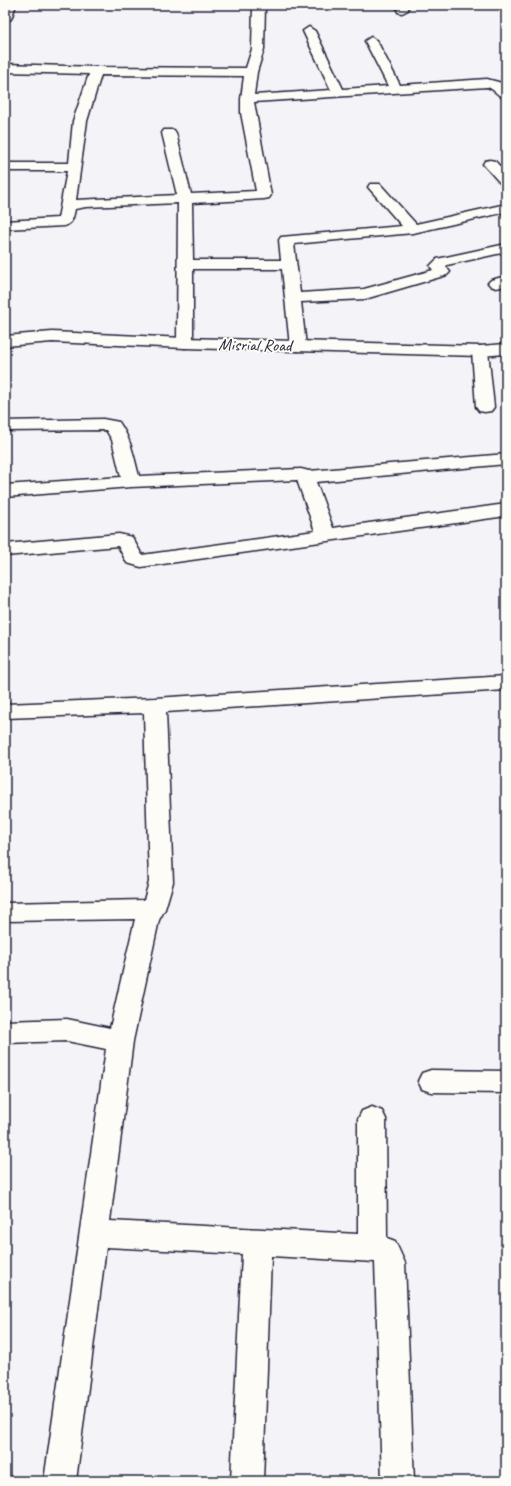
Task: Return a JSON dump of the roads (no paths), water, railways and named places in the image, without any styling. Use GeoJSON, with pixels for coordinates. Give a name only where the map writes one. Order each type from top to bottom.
{"type":"FeatureCollection","features":[{"type":"Feature","properties":{"kind":"street"},"geometry":{"type":"LineString","coordinates":[[5,19],[10,5]]}},
{"type":"Feature","properties":{"kind":"street"},"geometry":{"type":"LineString","coordinates":[[68,206],[86,203],[185,200],[264,195],[248,113],[247,99],[251,72],[258,49],[259,5]]}},
{"type":"Feature","properties":{"kind":"street"},"geometry":{"type":"LineString","coordinates":[[309,31],[339,93]]}},
{"type":"Feature","properties":{"kind":"street"},"geometry":{"type":"LineString","coordinates":[[371,41],[396,89]]}},
{"type":"Feature","properties":{"kind":"street"},"geometry":{"type":"LineString","coordinates":[[5,68],[96,71],[251,72]]}},
{"type":"Feature","properties":{"kind":"street"},"geometry":{"type":"LineString","coordinates":[[5,226],[64,222],[75,167],[80,121],[96,71]]}},
{"type":"Feature","properties":{"kind":"street"},"geometry":{"type":"LineString","coordinates":[[247,99],[487,83],[498,86],[505,93]]}},
{"type":"Feature","properties":{"kind":"street"},"geometry":{"type":"LineString","coordinates":[[169,133],[172,157],[180,178],[185,200],[185,343]]}},
{"type":"Feature","properties":{"kind":"street"},"geometry":{"type":"LineString","coordinates":[[490,164],[506,181]]}},
{"type":"Feature","properties":{"kind":"street"},"geometry":{"type":"LineString","coordinates":[[5,167],[75,167]]}},
{"type":"Feature","properties":{"kind":"street"},"geometry":{"type":"LineString","coordinates":[[376,187],[413,229]]}},
{"type":"Feature","properties":{"kind":"street"},"geometry":{"type":"LineString","coordinates":[[298,346],[284,242],[288,238],[413,229],[506,208]]}},
{"type":"Feature","properties":{"kind":"street"},"geometry":{"type":"LineString","coordinates":[[292,298],[365,294],[442,272],[438,266],[442,262],[506,248]]}},
{"type":"Feature","properties":{"kind":"street"},"geometry":{"type":"LineString","coordinates":[[185,265],[287,264]]}},
{"type":"Feature","properties":{"kind":"street","name":"Misrial Road"},"geometry":{"type":"LineString","coordinates":[[5,341],[52,337],[185,343],[480,351],[506,349]]}},
{"type":"Feature","properties":{"kind":"street"},"geometry":{"type":"LineString","coordinates":[[480,351],[485,407]]}},
{"type":"Feature","properties":{"kind":"street"},"geometry":{"type":"LineString","coordinates":[[5,426],[103,424],[113,426],[121,440],[132,482]]}},
{"type":"Feature","properties":{"kind":"street"},"geometry":{"type":"LineString","coordinates":[[5,490],[297,474],[305,477],[506,459]]}},
{"type":"Feature","properties":{"kind":"street"},"geometry":{"type":"LineString","coordinates":[[305,477],[326,536]]}},
{"type":"Feature","properties":{"kind":"street"},"geometry":{"type":"LineString","coordinates":[[5,550],[119,540],[125,541],[134,559],[141,561],[506,510]]}},
{"type":"Feature","properties":{"kind":"street"},"geometry":{"type":"LineString","coordinates":[[5,711],[155,705],[506,683]]}},
{"type":"Feature","properties":{"kind":"street"},"geometry":{"type":"LineString","coordinates":[[60,1481],[120,1041],[147,918],[153,909],[161,882],[155,705]]}},
{"type":"Feature","properties":{"kind":"street"},"geometry":{"type":"LineString","coordinates":[[5,912],[153,909]]}},
{"type":"Feature","properties":{"kind":"street"},"geometry":{"type":"LineString","coordinates":[[5,1032],[67,1030],[120,1041]]}},
{"type":"Feature","properties":{"kind":"street"},"geometry":{"type":"LineString","coordinates":[[431,1081],[506,1082]]}},
{"type":"Feature","properties":{"kind":"street"},"geometry":{"type":"LineString","coordinates":[[372,1119],[373,1248]]}},
{"type":"Feature","properties":{"kind":"street"},"geometry":{"type":"LineString","coordinates":[[94,1233],[373,1248],[386,1251],[390,1263],[398,1481]]}},
{"type":"Feature","properties":{"kind":"street"},"geometry":{"type":"LineString","coordinates":[[247,1481],[257,1241]]}}]}
